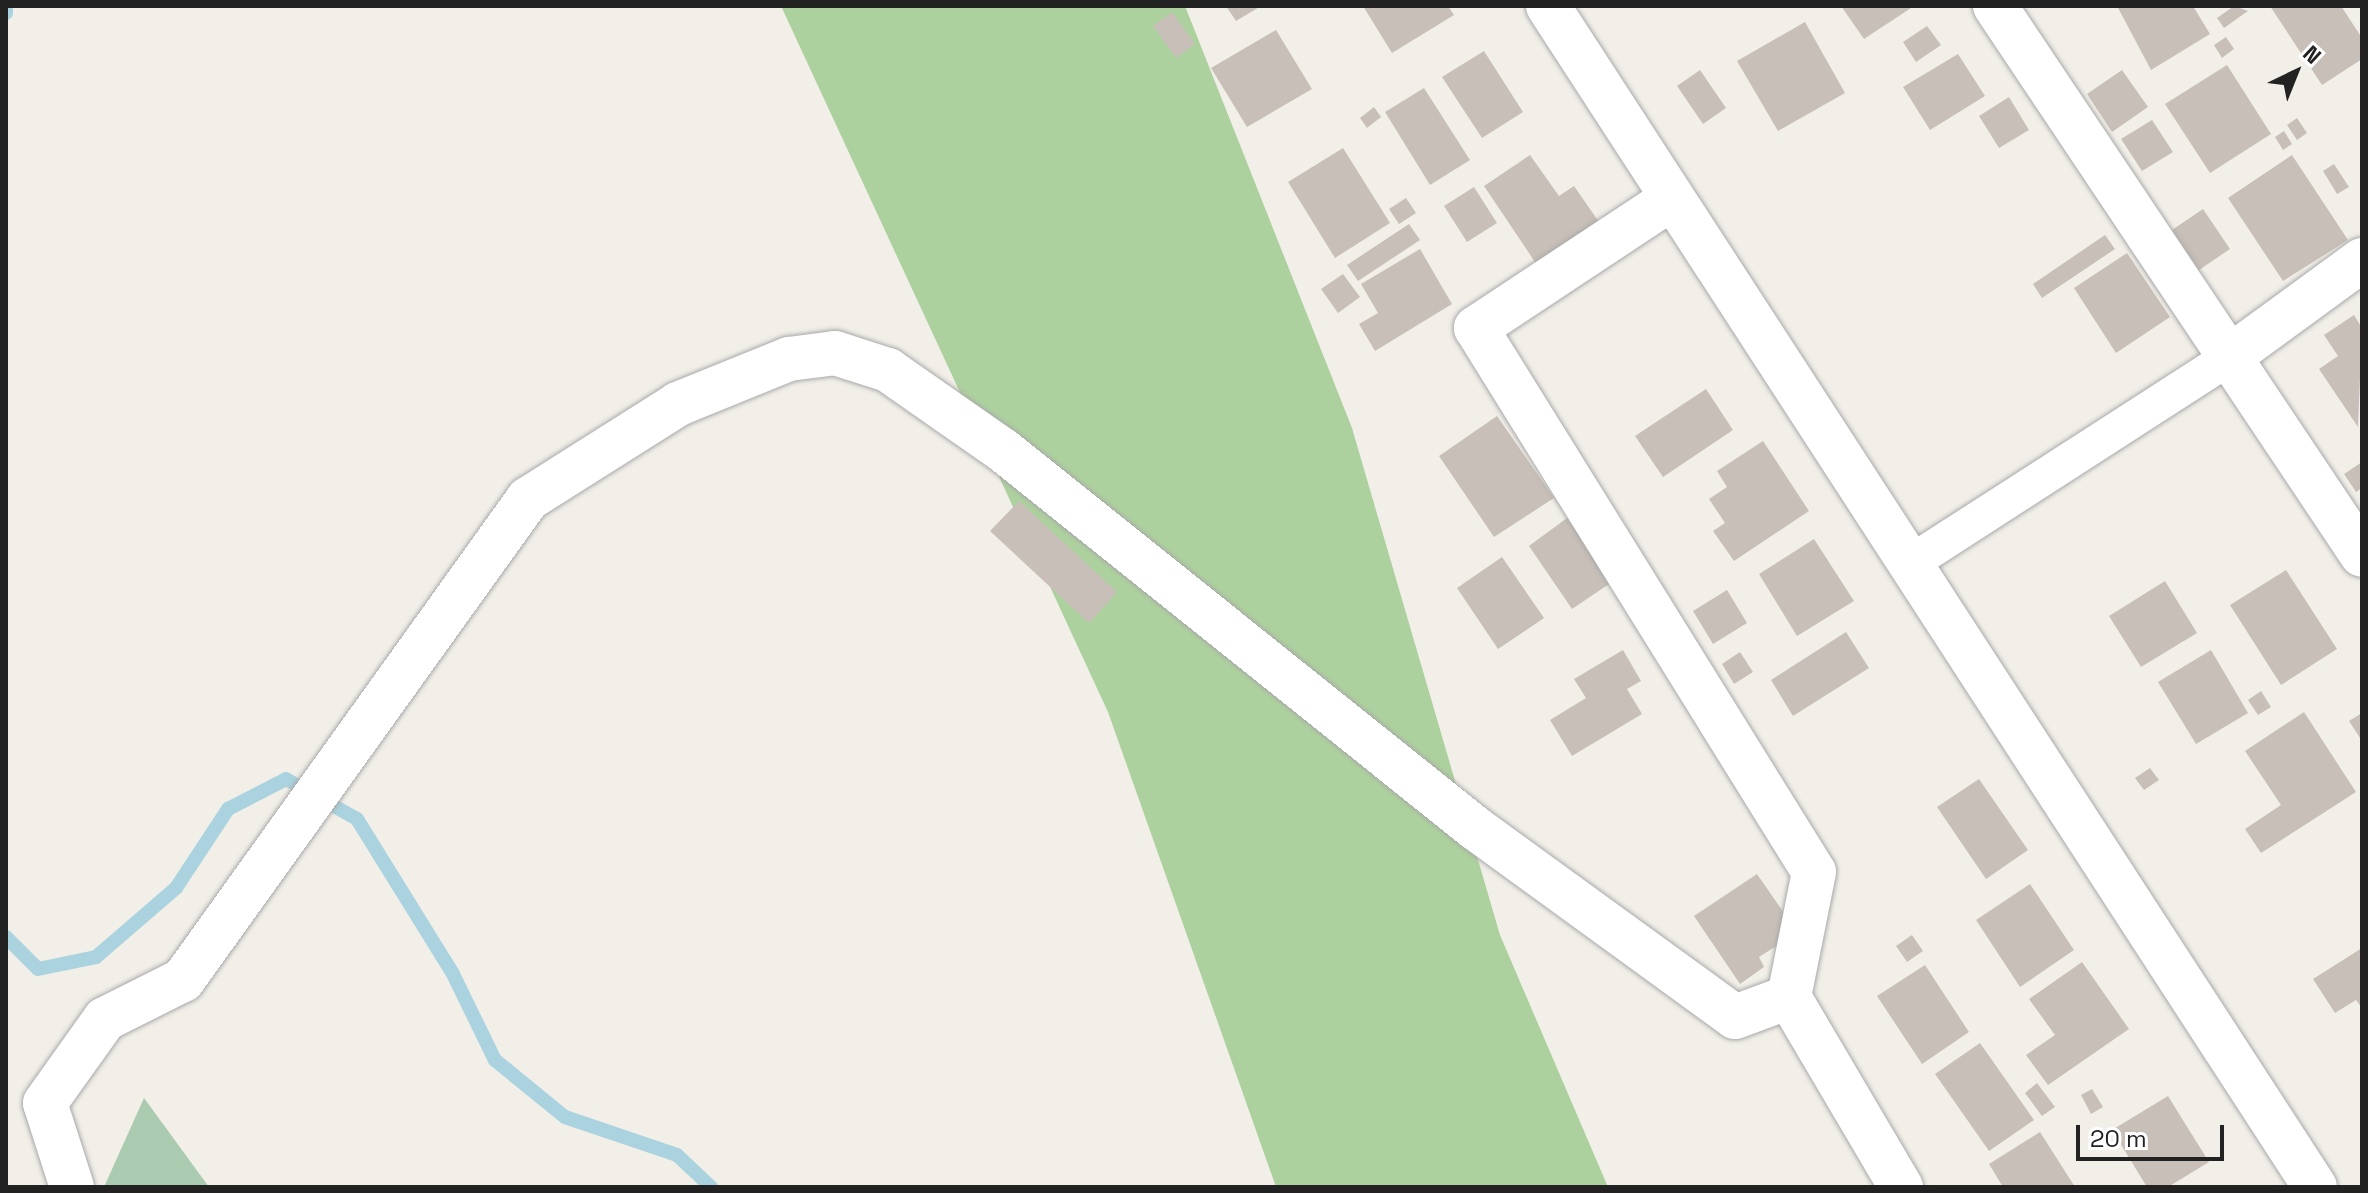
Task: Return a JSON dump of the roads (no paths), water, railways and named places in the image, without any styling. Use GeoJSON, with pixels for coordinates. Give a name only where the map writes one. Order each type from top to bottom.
{"type":"FeatureCollection","features":[{"type":"Feature","properties":{"kind":"street"},"geometry":{"type":"LineString","coordinates":[[1548,6],[1671,199],[1912,562],[2315,1187]]}},
{"type":"Feature","properties":{"kind":"street"},"geometry":{"type":"LineString","coordinates":[[1995,6],[2225,360],[2362,555]]}},
{"type":"Feature","properties":{"kind":"street"},"geometry":{"type":"LineString","coordinates":[[1671,199],[1476,328],[1814,872],[1789,997],[1901,1187]]}},
{"type":"Feature","properties":{"kind":"street"},"geometry":{"type":"LineString","coordinates":[[1912,562],[2225,360],[2362,260]]}},
{"type":"Feature","properties":{"kind":"street"},"geometry":{"type":"LineString","coordinates":[[72,1187],[45,1103],[105,1019],[183,980],[293,819],[528,499],[678,404],[789,359],[835,353],[888,370],[1004,451],[1475,828],[1735,1017],[1789,997]]}},
{"type":"Feature","properties":{"kind":"waterway"},"geometry":{"type":"LineString","coordinates":[[6,6],[6,13]]}},
{"type":"Feature","properties":{"kind":"waterway"},"geometry":{"type":"LineString","coordinates":[[6,937],[38,969],[96,957],[176,888],[228,809],[286,779],[357,819],[452,972],[495,1060],[565,1117],[677,1155],[711,1187]]}}]}
